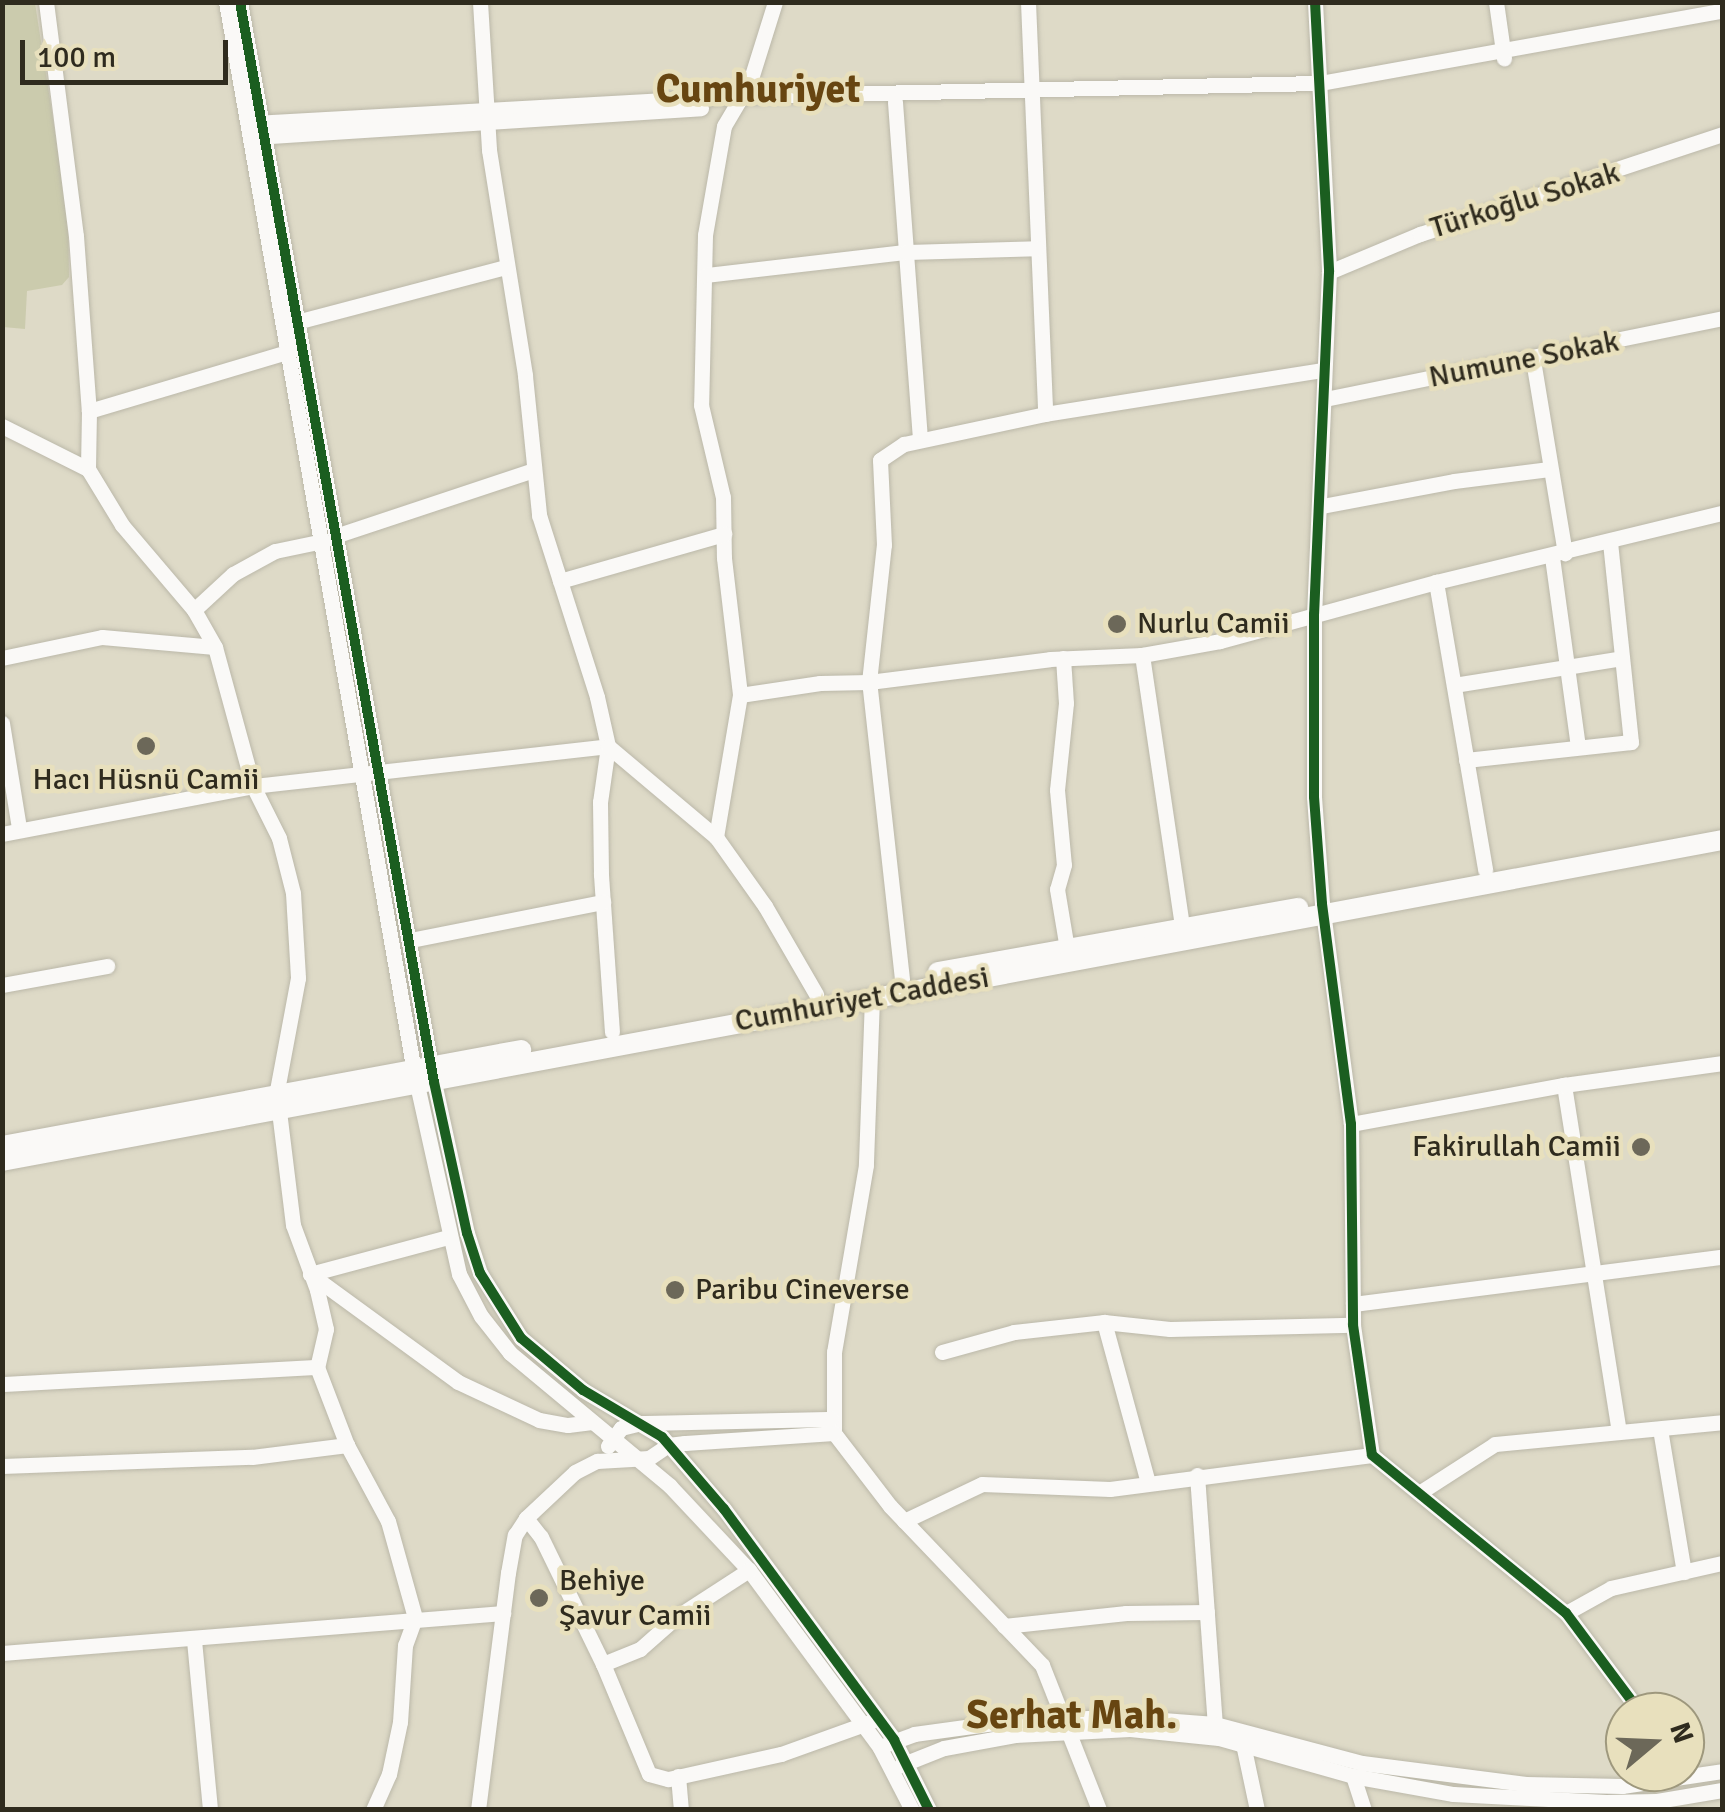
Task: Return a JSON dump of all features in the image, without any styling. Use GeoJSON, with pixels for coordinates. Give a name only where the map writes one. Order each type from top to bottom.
{"type":"FeatureCollection","features":[{"type":"Feature","properties":{"kind":"main road","name":"Cumhuriyet Caddesi"},"geometry":{"type":"LineString","coordinates":[[424,1076],[612,1032],[902,978],[1182,927],[1322,911],[1485,870],[1722,826]]}},
{"type":"Feature","properties":{"kind":"main road","name":"Cumhuriyet Caddesi"},"geometry":{"type":"LineString","coordinates":[[2,1146],[277,1103],[872,998],[1322,911],[1722,840]]}},
{"type":"Feature","properties":{"kind":"main road","name":"Cumhuriyet Caddesi"},"geometry":{"type":"LineString","coordinates":[[2,1162],[277,1103]]}},
{"type":"Feature","properties":{"kind":"street"},"geometry":{"type":"LineString","coordinates":[[46,2],[76,236],[89,411],[88,469]]}},
{"type":"Feature","properties":{"kind":"street"},"geometry":{"type":"LineString","coordinates":[[226,2],[296,322],[448,1237],[469,1295],[495,1335],[610,1440],[700,1514],[871,1722]]}},
{"type":"Feature","properties":{"kind":"street"},"geometry":{"type":"LineString","coordinates":[[240,2],[290,351],[329,538]]}},
{"type":"Feature","properties":{"kind":"street"},"geometry":{"type":"LineString","coordinates":[[480,2],[486,116],[525,376],[539,515],[597,697],[608,746],[600,802],[612,1032]]}},
{"type":"Feature","properties":{"kind":"street"},"geometry":{"type":"LineString","coordinates":[[716,837],[740,695],[723,497],[701,405],[705,236],[724,126],[750,82],[776,2]]}},
{"type":"Feature","properties":{"kind":"street"},"geometry":{"type":"LineString","coordinates":[[1028,2],[1045,414]]}},
{"type":"Feature","properties":{"kind":"street"},"geometry":{"type":"LineString","coordinates":[[1315,2],[1328,272],[1322,506],[1314,614],[1314,798],[1322,911],[1351,1124],[1353,1324],[1372,1454],[1566,1614],[1625,1692]]}},
{"type":"Feature","properties":{"kind":"street"},"geometry":{"type":"LineString","coordinates":[[1496,2],[1504,55]]}},
{"type":"Feature","properties":{"kind":"street"},"geometry":{"type":"LineString","coordinates":[[1504,55],[1722,11]]}},
{"type":"Feature","properties":{"kind":"street"},"geometry":{"type":"LineString","coordinates":[[257,130],[736,101],[1320,88],[1722,20]]}},
{"type":"Feature","properties":{"kind":"street"},"geometry":{"type":"LineString","coordinates":[[736,101],[896,102],[1030,93]]}},
{"type":"Feature","properties":{"kind":"street"},"geometry":{"type":"LineString","coordinates":[[896,102],[920,439]]}},
{"type":"Feature","properties":{"kind":"street","name":"Türkoğlu Sokak"},"geometry":{"type":"LineString","coordinates":[[1328,272],[1420,234],[1722,134]]}},
{"type":"Feature","properties":{"kind":"street"},"geometry":{"type":"LineString","coordinates":[[706,276],[906,252],[1037,248]]}},
{"type":"Feature","properties":{"kind":"street"},"geometry":{"type":"LineString","coordinates":[[296,322],[506,266]]}},
{"type":"Feature","properties":{"kind":"street","name":"Numune Sokak"},"geometry":{"type":"LineString","coordinates":[[1325,399],[1533,360],[1722,318]]}},
{"type":"Feature","properties":{"kind":"street"},"geometry":{"type":"LineString","coordinates":[[89,411],[290,351]]}},
{"type":"Feature","properties":{"kind":"street"},"geometry":{"type":"LineString","coordinates":[[1533,360],[1578,746]]}},
{"type":"Feature","properties":{"kind":"street"},"geometry":{"type":"LineString","coordinates":[[902,978],[870,682],[884,545],[880,460],[920,439],[1045,414],[1324,370]]}},
{"type":"Feature","properties":{"kind":"street"},"geometry":{"type":"LineString","coordinates":[[2,426],[88,469],[122,525],[194,610],[215,647],[253,786],[279,838],[293,893],[298,978],[277,1103],[292,1225],[326,1329],[316,1367],[347,1445],[388,1521],[415,1618],[405,1645],[400,1722],[390,1774],[374,1810]]}},
{"type":"Feature","properties":{"kind":"street"},"geometry":{"type":"LineString","coordinates":[[1322,506],[1454,481],[1548,469]]}},
{"type":"Feature","properties":{"kind":"street"},"geometry":{"type":"LineString","coordinates":[[194,610],[233,574],[274,551],[329,538],[533,470]]}},
{"type":"Feature","properties":{"kind":"street"},"geometry":{"type":"LineString","coordinates":[[740,695],[1063,658],[1142,656],[1220,641],[1436,582],[1722,513]]}},
{"type":"Feature","properties":{"kind":"street"},"geometry":{"type":"LineString","coordinates":[[560,581],[724,534]]}},
{"type":"Feature","properties":{"kind":"street"},"geometry":{"type":"LineString","coordinates":[[1466,760],[1630,742],[1610,541]]}},
{"type":"Feature","properties":{"kind":"street"},"geometry":{"type":"LineString","coordinates":[[1436,582],[1485,870]]}},
{"type":"Feature","properties":{"kind":"street"},"geometry":{"type":"LineString","coordinates":[[2,658],[102,637],[215,647]]}},
{"type":"Feature","properties":{"kind":"street"},"geometry":{"type":"LineString","coordinates":[[1142,656],[1182,927]]}},
{"type":"Feature","properties":{"kind":"street"},"geometry":{"type":"LineString","coordinates":[[1063,658],[1066,704],[1057,790],[1064,865],[1058,889],[1067,949]]}},
{"type":"Feature","properties":{"kind":"street"},"geometry":{"type":"LineString","coordinates":[[1454,685],[1622,658]]}},
{"type":"Feature","properties":{"kind":"street"},"geometry":{"type":"LineString","coordinates":[[2,723],[20,828]]}},
{"type":"Feature","properties":{"kind":"street"},"geometry":{"type":"LineString","coordinates":[[2,834],[253,786],[608,746],[716,837],[765,906],[816,994]]}},
{"type":"Feature","properties":{"kind":"street"},"geometry":{"type":"LineString","coordinates":[[371,772],[411,940],[424,1076],[466,1233],[493,1298],[538,1354],[608,1406],[642,1423],[668,1446],[764,1560],[929,1810]]}},
{"type":"Feature","properties":{"kind":"street"},"geometry":{"type":"LineString","coordinates":[[411,940],[603,902]]}},
{"type":"Feature","properties":{"kind":"street"},"geometry":{"type":"LineString","coordinates":[[2,985],[107,966]]}},
{"type":"Feature","properties":{"kind":"street"},"geometry":{"type":"LineString","coordinates":[[872,998],[866,1165],[834,1352],[832,1426],[904,1520],[1042,1665],[1098,1810]]}},
{"type":"Feature","properties":{"kind":"street"},"geometry":{"type":"LineString","coordinates":[[1351,1124],[1722,1063]]}},
{"type":"Feature","properties":{"kind":"street"},"geometry":{"type":"LineString","coordinates":[[1564,1086],[1619,1430]]}},
{"type":"Feature","properties":{"kind":"street"},"geometry":{"type":"LineString","coordinates":[[310,1274],[448,1237]]}},
{"type":"Feature","properties":{"kind":"street"},"geometry":{"type":"LineString","coordinates":[[1353,1304],[1722,1257]]}},
{"type":"Feature","properties":{"kind":"street"},"geometry":{"type":"LineString","coordinates":[[310,1274],[458,1382],[539,1420],[568,1425],[592,1422]]}},
{"type":"Feature","properties":{"kind":"street"},"geometry":{"type":"LineString","coordinates":[[942,1352],[1014,1332],[1104,1322],[1170,1329],[1353,1324]]}},
{"type":"Feature","properties":{"kind":"street"},"geometry":{"type":"LineString","coordinates":[[1104,1322],[1148,1483]]}},
{"type":"Feature","properties":{"kind":"street"},"geometry":{"type":"LineString","coordinates":[[2,1384],[316,1367]]}},
{"type":"Feature","properties":{"kind":"street"},"geometry":{"type":"LineString","coordinates":[[1419,1493],[1495,1444],[1722,1422]]}},
{"type":"Feature","properties":{"kind":"street"},"geometry":{"type":"LineString","coordinates":[[597,1461],[620,1428],[642,1423],[832,1426]]}},
{"type":"Feature","properties":{"kind":"street"},"geometry":{"type":"LineString","coordinates":[[478,1810],[515,1535],[526,1518],[575,1472],[597,1461],[637,1460],[668,1446],[832,1426]]}},
{"type":"Feature","properties":{"kind":"street"},"geometry":{"type":"LineString","coordinates":[[1660,1430],[1684,1572]]}},
{"type":"Feature","properties":{"kind":"street"},"geometry":{"type":"LineString","coordinates":[[2,1466],[252,1458],[347,1445]]}},
{"type":"Feature","properties":{"kind":"street"},"geometry":{"type":"LineString","coordinates":[[904,1520],[982,1484],[1110,1488],[1372,1454]]}},
{"type":"Feature","properties":{"kind":"street"},"geometry":{"type":"LineString","coordinates":[[1197,1475],[1215,1724]]}},
{"type":"Feature","properties":{"kind":"street"},"geometry":{"type":"LineString","coordinates":[[526,1518],[541,1538],[603,1664],[649,1774],[678,1776],[781,1754],[871,1722]]}},
{"type":"Feature","properties":{"kind":"street"},"geometry":{"type":"LineString","coordinates":[[1566,1614],[1611,1588],[1722,1563]]}},
{"type":"Feature","properties":{"kind":"street"},"geometry":{"type":"LineString","coordinates":[[603,1664],[640,1649],[675,1618],[748,1570]]}},
{"type":"Feature","properties":{"kind":"street"},"geometry":{"type":"LineString","coordinates":[[1004,1626],[1126,1612],[1206,1612]]}},
{"type":"Feature","properties":{"kind":"street"},"geometry":{"type":"LineString","coordinates":[[2,1653],[503,1614]]}},
{"type":"Feature","properties":{"kind":"street"},"geometry":{"type":"LineString","coordinates":[[194,1640],[210,1810]]}},
{"type":"Feature","properties":{"kind":"street"},"geometry":{"type":"LineString","coordinates":[[887,1744],[940,1730],[1066,1723],[1215,1724],[1396,1768],[1526,1784],[1605,1786]]}},
{"type":"Feature","properties":{"kind":"street"},"geometry":{"type":"LineString","coordinates":[[900,1765],[944,1748],[1066,1723],[1174,1731],[1242,1744],[1353,1776],[1539,1806],[1691,1803],[1722,1790]]}},
{"type":"Feature","properties":{"kind":"street"},"geometry":{"type":"LineString","coordinates":[[1242,1744],[1257,1810]]}},
{"type":"Feature","properties":{"kind":"street"},"geometry":{"type":"LineString","coordinates":[[900,1765],[912,1810]]}},
{"type":"Feature","properties":{"kind":"street"},"geometry":{"type":"LineString","coordinates":[[678,1776],[681,1810]]}},
{"type":"Feature","properties":{"kind":"street"},"geometry":{"type":"LineString","coordinates":[[1353,1776],[1364,1810]]}},
{"type":"Feature","properties":{"kind":"green space"},"geometry":{"type":"Polygon","coordinates":[[[2,3],[35,3],[68,216],[69,277],[62,285],[27,291],[25,329],[3,327],[2,3]]]}},
{"type":"Feature","properties":{"kind":"cycle path"},"geometry":{"type":"LineString","coordinates":[[240,2],[434,1082],[467,1233],[480,1273],[521,1338],[583,1390],[662,1437],[724,1509],[894,1740],[929,1810]]}},
{"type":"Feature","properties":{"kind":"cycle path"},"geometry":{"type":"LineString","coordinates":[[1315,2],[1329,272],[1314,614],[1314,797],[1322,904],[1351,1124],[1353,1325],[1372,1455],[1566,1613],[1625,1692]]}},
{"type":"Feature","properties":{"kind":"place","name":"Nurlu Camii"},"geometry":{"type":"Point","coordinates":[1117,624]}},
{"type":"Feature","properties":{"kind":"place","name":"Hacı Hüsnü Camii"},"geometry":{"type":"Point","coordinates":[146,746]}},
{"type":"Feature","properties":{"kind":"place","name":"Fakirullah Camii"},"geometry":{"type":"Point","coordinates":[1641,1147]}},
{"type":"Feature","properties":{"kind":"place","name":"Paribu Cineverse"},"geometry":{"type":"Point","coordinates":[675,1290]}},
{"type":"Feature","properties":{"kind":"place","name":"Behiye Şavur Camii"},"geometry":{"type":"Point","coordinates":[539,1598]}},
{"type":"Feature","properties":{"kind":"district","name":"Cumhuriyet"},"geometry":{"type":"Point","coordinates":[758,89]}},
{"type":"Feature","properties":{"kind":"district","name":"Serhat Mah."},"geometry":{"type":"Point","coordinates":[1072,1715]}}]}
